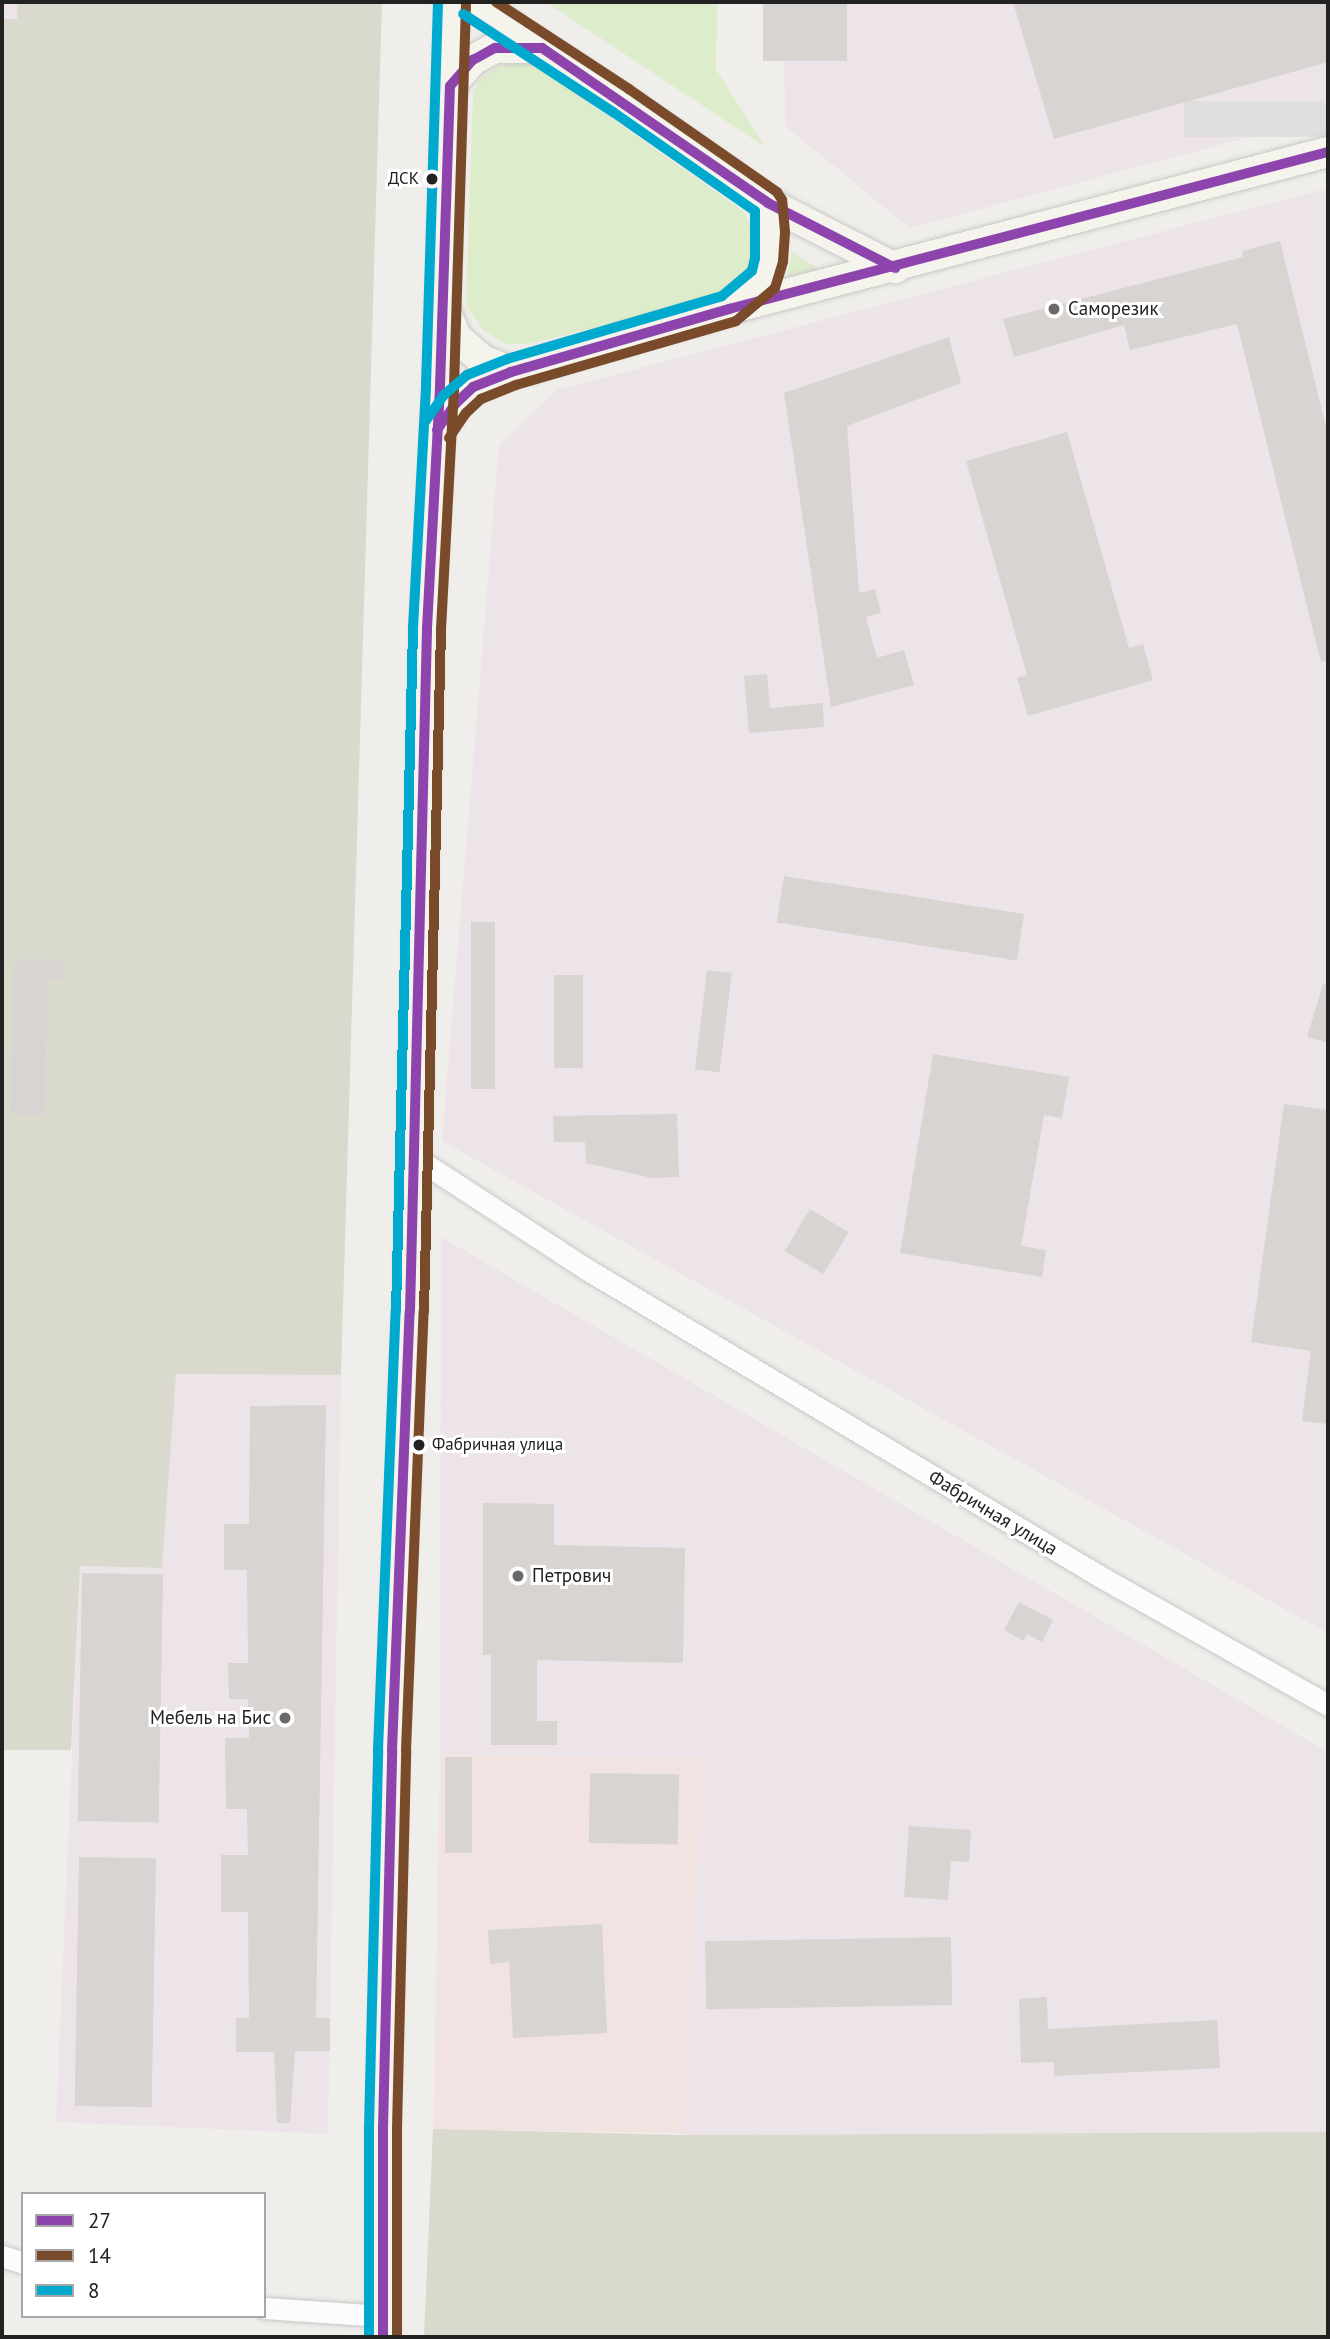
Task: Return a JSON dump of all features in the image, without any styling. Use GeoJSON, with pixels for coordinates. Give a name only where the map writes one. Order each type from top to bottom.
{"type":"FeatureCollection","features":[{"type":"Feature","properties":{"kind":"main road"},"geometry":{"type":"LineString","coordinates":[[384,2327],[383,2128],[392,1750],[410,1311],[427,642],[443,307],[452,2]]}},
{"type":"Feature","properties":{"kind":"main road"},"geometry":{"type":"LineString","coordinates":[[471,2],[768,204],[895,268]]}},
{"type":"Feature","properties":{"kind":"main road"},"geometry":{"type":"LineString","coordinates":[[450,86],[473,60],[495,48],[542,48]]}},
{"type":"Feature","properties":{"kind":"main road"},"geometry":{"type":"LineString","coordinates":[[437,430],[455,404],[473,387],[512,372],[729,309],[895,268],[1328,152]]}},
{"type":"Feature","properties":{"kind":"main road"},"geometry":{"type":"LineString","coordinates":[[729,309],[764,279],[771,233],[768,204]]}},
{"type":"Feature","properties":{"kind":"main road"},"geometry":{"type":"LineString","coordinates":[[443,307],[457,338],[482,360],[512,372]]}},
{"type":"Feature","properties":{"kind":"street","name":"Фабричная улица"},"geometry":{"type":"LineString","coordinates":[[413,1156],[588,1270],[1101,1577],[1328,1704]]}},
{"type":"Feature","properties":{"kind":"street"},"geometry":{"type":"LineString","coordinates":[[2,2256],[21,2262]]}},
{"type":"Feature","properties":{"kind":"street"},"geometry":{"type":"LineString","coordinates":[[266,2308],[384,2327]]}},
{"type":"Feature","properties":{"kind":"shaded area"},"geometry":{"type":"Polygon","coordinates":[[[2,2],[18,2],[18,19],[2,19],[2,2]]]}},
{"type":"Feature","properties":{"kind":"shaded area"},"geometry":{"type":"Polygon","coordinates":[[[18,2],[382,2],[341,1375],[176,1374],[162,1568],[80,1566],[71,1750],[2,1750],[2,19],[17,19],[18,2]]]}},
{"type":"Feature","properties":{"kind":"shaded area"},"geometry":{"type":"Polygon","coordinates":[[[781,2],[1328,2],[1328,116],[910,228],[786,127],[781,2]]]}},
{"type":"Feature","properties":{"kind":"shaded area"},"geometry":{"type":"Polygon","coordinates":[[[1184,101],[1328,101],[1328,137],[1184,137],[1184,101]]]}},
{"type":"Feature","properties":{"kind":"shaded area"},"geometry":{"type":"Polygon","coordinates":[[[1328,188],[1328,1633],[442,1141],[499,445],[556,390],[1328,188]]]}},
{"type":"Feature","properties":{"kind":"shaded area"},"geometry":{"type":"Polygon","coordinates":[[[441,1237],[1328,1752],[1328,2132],[683,2135],[704,1758],[440,1754],[441,1237]]]}},
{"type":"Feature","properties":{"kind":"shaded area"},"geometry":{"type":"Polygon","coordinates":[[[175,1374],[341,1375],[328,2134],[56,2122],[80,1566],[162,1568],[175,1374]]]}},
{"type":"Feature","properties":{"kind":"shaded area"},"geometry":{"type":"Polygon","coordinates":[[[440,1754],[704,1759],[697,2134],[433,2129],[440,1754]]]}},
{"type":"Feature","properties":{"kind":"shaded area"},"geometry":{"type":"Polygon","coordinates":[[[433,2129],[683,2135],[1328,2132],[1328,2337],[424,2337],[433,2129]]]}},
{"type":"Feature","properties":{"kind":"green space"},"geometry":{"type":"Polygon","coordinates":[[[546,2],[717,2],[716,69],[765,147],[546,2]]]}},
{"type":"Feature","properties":{"kind":"green space"},"geometry":{"type":"Polygon","coordinates":[[[519,62],[537,66],[743,211],[754,229],[756,247],[746,274],[724,296],[528,344],[505,344],[483,330],[466,305],[473,92],[481,78],[497,67],[519,62]]]}},
{"type":"Feature","properties":{"kind":"green space"},"geometry":{"type":"Polygon","coordinates":[[[792,251],[818,269],[787,278],[792,251]]]}},
{"type":"Feature","properties":{"kind":"building"},"geometry":{"type":"Polygon","coordinates":[[[763,2],[847,2],[847,61],[763,61],[763,2]]]}},
{"type":"Feature","properties":{"kind":"building"},"geometry":{"type":"Polygon","coordinates":[[[1013,2],[1328,2],[1328,62],[1054,139],[1013,2]]]}},
{"type":"Feature","properties":{"kind":"building"},"geometry":{"type":"Polygon","coordinates":[[[1280,241],[1328,435],[1328,661],[1321,662],[1237,324],[1130,350],[1124,325],[1014,357],[1003,319],[1243,257],[1242,251],[1280,241]]]}},
{"type":"Feature","properties":{"kind":"building"},"geometry":{"type":"Polygon","coordinates":[[[949,337],[961,383],[847,426],[859,593],[875,589],[881,613],[866,617],[877,658],[904,650],[914,685],[831,707],[784,393],[949,337]]]}},
{"type":"Feature","properties":{"kind":"building"},"geometry":{"type":"Polygon","coordinates":[[[1067,432],[1129,648],[1143,644],[1153,680],[1028,716],[1017,678],[1027,675],[966,461],[1067,432]]]}},
{"type":"Feature","properties":{"kind":"building"},"geometry":{"type":"Polygon","coordinates":[[[767,674],[770,708],[823,703],[824,727],[749,733],[744,676],[767,674]]]}},
{"type":"Feature","properties":{"kind":"building"},"geometry":{"type":"Polygon","coordinates":[[[784,876],[1024,914],[1017,960],[777,922],[784,876]]]}},
{"type":"Feature","properties":{"kind":"building"},"geometry":{"type":"Polygon","coordinates":[[[471,922],[495,922],[495,1089],[471,1089],[471,922]]]}},
{"type":"Feature","properties":{"kind":"building"},"geometry":{"type":"Polygon","coordinates":[[[15,959],[64,960],[63,979],[48,979],[44,1116],[10,1114],[15,959]]]}},
{"type":"Feature","properties":{"kind":"building"},"geometry":{"type":"Polygon","coordinates":[[[707,970],[732,973],[720,1072],[695,1069],[707,970]]]}},
{"type":"Feature","properties":{"kind":"building"},"geometry":{"type":"Polygon","coordinates":[[[554,975],[583,975],[583,1068],[554,1068],[554,975]]]}},
{"type":"Feature","properties":{"kind":"building"},"geometry":{"type":"Polygon","coordinates":[[[1323,984],[1328,985],[1328,1043],[1307,1037],[1323,984]]]}},
{"type":"Feature","properties":{"kind":"building"},"geometry":{"type":"Polygon","coordinates":[[[933,1054],[1069,1077],[1062,1118],[1044,1115],[1021,1246],[1046,1250],[1042,1277],[900,1253],[933,1054]]]}},
{"type":"Feature","properties":{"kind":"building"},"geometry":{"type":"Polygon","coordinates":[[[1284,1104],[1328,1110],[1328,1424],[1302,1421],[1311,1351],[1251,1342],[1284,1104]]]}},
{"type":"Feature","properties":{"kind":"building"},"geometry":{"type":"Polygon","coordinates":[[[677,1114],[679,1177],[652,1178],[586,1163],[585,1142],[554,1142],[553,1116],[677,1114]]]}},
{"type":"Feature","properties":{"kind":"building"},"geometry":{"type":"Polygon","coordinates":[[[810,1209],[849,1232],[823,1274],[785,1251],[810,1209]]]}},
{"type":"Feature","properties":{"kind":"building","name":"Мебель на Бис"},"geometry":{"type":"Polygon","coordinates":[[[326,1405],[316,2018],[330,2018],[330,2051],[295,2051],[290,2123],[277,2123],[274,2052],[236,2052],[236,2018],[249,2018],[248,1912],[221,1912],[221,1855],[248,1855],[247,1809],[226,1809],[225,1738],[249,1738],[248,1699],[229,1699],[228,1663],[248,1663],[247,1570],[224,1570],[224,1524],[249,1524],[250,1406],[326,1405]]]}},
{"type":"Feature","properties":{"kind":"building"},"geometry":{"type":"Polygon","coordinates":[[[483,1503],[554,1504],[554,1545],[685,1548],[683,1663],[537,1660],[537,1721],[557,1721],[557,1745],[491,1745],[491,1655],[483,1655],[483,1503]]]}},
{"type":"Feature","properties":{"kind":"building"},"geometry":{"type":"Polygon","coordinates":[[[82,1573],[163,1574],[159,1822],[78,1821],[82,1573]]]}},
{"type":"Feature","properties":{"kind":"building"},"geometry":{"type":"Polygon","coordinates":[[[1019,1602],[1053,1620],[1042,1642],[1027,1634],[1024,1641],[1004,1630],[1019,1602]]]}},
{"type":"Feature","properties":{"kind":"building"},"geometry":{"type":"Polygon","coordinates":[[[445,1757],[472,1757],[472,1853],[445,1853],[445,1757]]]}},
{"type":"Feature","properties":{"kind":"building"},"geometry":{"type":"Polygon","coordinates":[[[590,1773],[679,1775],[678,1845],[589,1843],[590,1773]]]}},
{"type":"Feature","properties":{"kind":"building"},"geometry":{"type":"Polygon","coordinates":[[[909,1826],[971,1830],[969,1862],[951,1861],[948,1900],[904,1897],[909,1826]]]}},
{"type":"Feature","properties":{"kind":"building"},"geometry":{"type":"Polygon","coordinates":[[[79,1857],[156,1858],[152,2107],[75,2106],[79,1857]]]}},
{"type":"Feature","properties":{"kind":"building"},"geometry":{"type":"Polygon","coordinates":[[[602,1924],[607,2033],[513,2038],[509,1962],[490,1964],[488,1930],[602,1924]]]}},
{"type":"Feature","properties":{"kind":"building"},"geometry":{"type":"Polygon","coordinates":[[[951,1937],[952,2005],[706,2009],[705,1941],[951,1937]]]}},
{"type":"Feature","properties":{"kind":"building"},"geometry":{"type":"Polygon","coordinates":[[[1047,1997],[1048,2029],[1217,2020],[1220,2068],[1054,2076],[1054,2062],[1021,2063],[1019,1999],[1047,1997]]]}},
{"type":"Feature","properties":{"kind":"transit line","name":"8"},"geometry":{"type":"LineString","coordinates":[[369,2337],[369,2128],[378,1750],[396,1311],[413,628],[426,385],[438,2]]}},
{"type":"Feature","properties":{"kind":"transit line","name":"14"},"geometry":{"type":"LineString","coordinates":[[397,2337],[397,2128],[406,1750],[424,1311],[441,629],[454,386],[466,2]]}},
{"type":"Feature","properties":{"kind":"transit line","name":"14"},"geometry":{"type":"LineString","coordinates":[[449,438],[466,413],[481,399],[516,385],[736,321],[775,288],[783,261],[785,232],[782,200],[777,192],[629,89],[496,2]]}},
{"type":"Feature","properties":{"kind":"transit line","name":"8"},"geometry":{"type":"LineString","coordinates":[[425,422],[444,395],[467,375],[507,359],[722,296],[752,271],[755,258],[755,211],[613,112],[463,14]]}},
{"type":"Feature","properties":{"kind":"transit line","name":"27"},"geometry":{"type":"LineString","coordinates":[[383,2337],[383,2128],[392,1750],[410,1311],[427,628],[440,386],[450,86],[473,60],[495,48],[542,48],[768,203],[895,268]]}},
{"type":"Feature","properties":{"kind":"transit line","name":"27"},"geometry":{"type":"LineString","coordinates":[[437,430],[455,404],[473,387],[511,372],[729,309],[1328,152]]}},
{"type":"Feature","properties":{"kind":"place","name":"ДСК"},"geometry":{"type":"Point","coordinates":[432,179]}},
{"type":"Feature","properties":{"kind":"place","name":"Саморезик"},"geometry":{"type":"Point","coordinates":[1054,309]}},
{"type":"Feature","properties":{"kind":"place","name":"Фабричная улица"},"geometry":{"type":"Point","coordinates":[419,1445]}},
{"type":"Feature","properties":{"kind":"place","name":"Петрович"},"geometry":{"type":"Point","coordinates":[518,1576]}},
{"type":"Feature","properties":{"kind":"place","name":"Мебель на Бис"},"geometry":{"type":"Point","coordinates":[285,1718]}}]}
